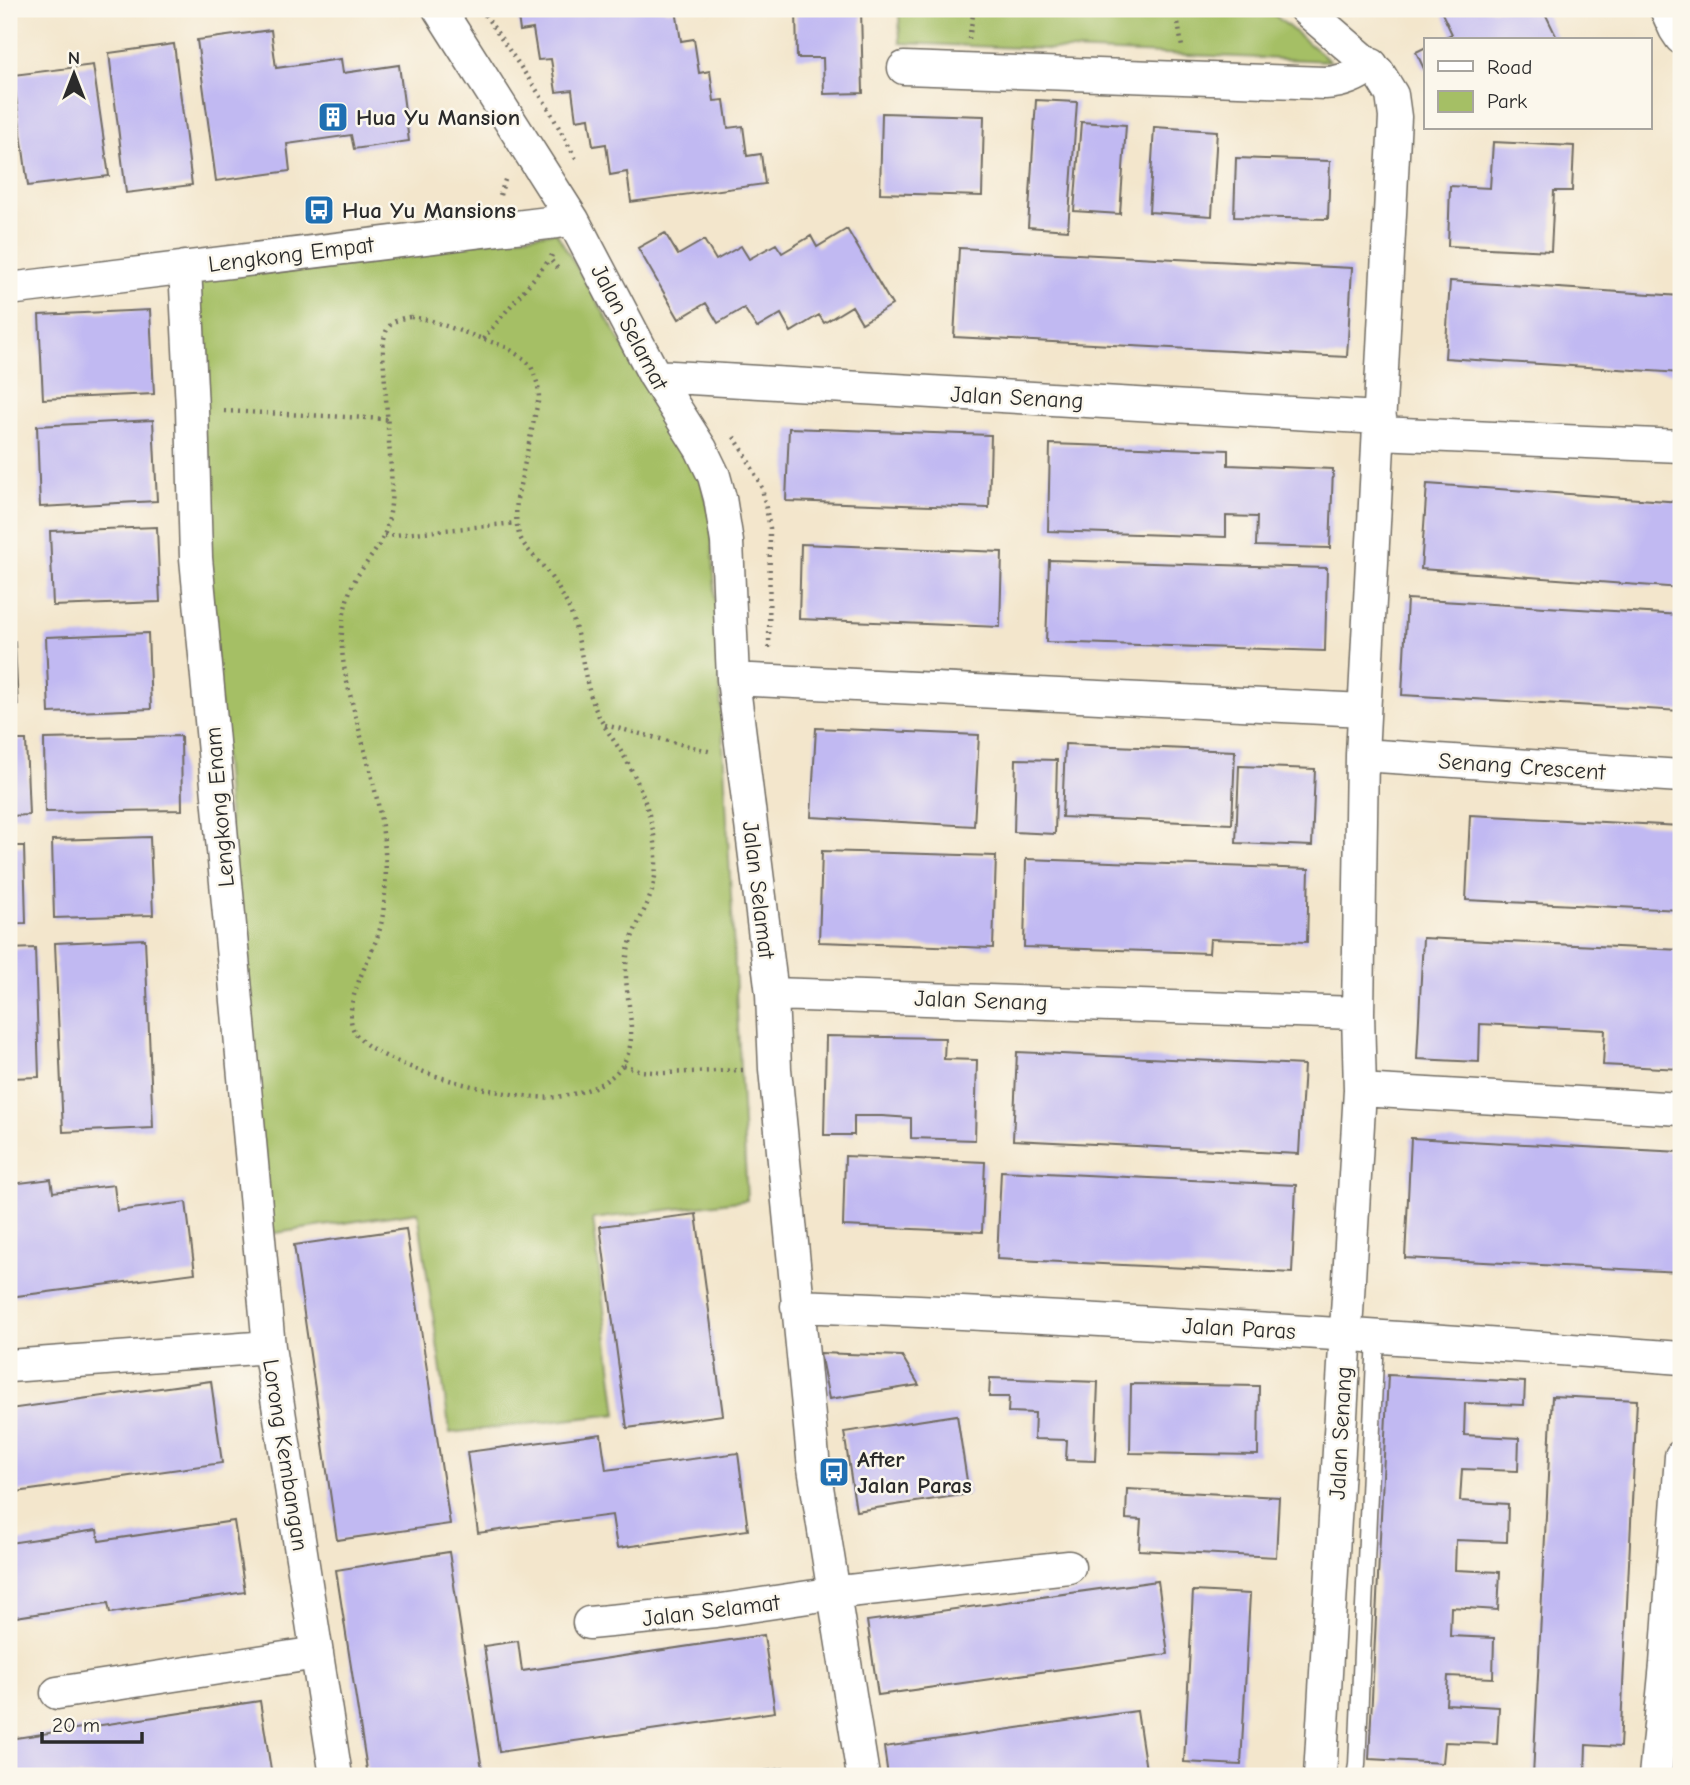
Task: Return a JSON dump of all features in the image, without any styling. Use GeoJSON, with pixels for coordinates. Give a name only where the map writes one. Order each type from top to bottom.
{"type":"FeatureCollection","features":[{"type":"Feature","properties":{"kind":"street","name":"Jalan Selamat"},"geometry":{"type":"LineString","coordinates":[[439,9],[558,222],[701,449],[714,476],[724,517],[733,679],[772,994],[775,1069],[814,1468],[863,1776]]}},
{"type":"Feature","properties":{"kind":"street","name":"Jalan Senang"},"geometry":{"type":"LineString","coordinates":[[1305,9],[1372,65],[1390,91],[1395,117],[1362,755],[1358,1013],[1361,1335],[1320,1776]]}},
{"type":"Feature","properties":{"kind":"street"},"geometry":{"type":"LineString","coordinates":[[1666,9],[1681,38]]}},
{"type":"Feature","properties":{"kind":"street"},"geometry":{"type":"LineString","coordinates":[[904,68],[1325,83],[1351,79],[1372,65]]}},
{"type":"Feature","properties":{"kind":"street","name":"Lengkong Empat"},"geometry":{"type":"LineString","coordinates":[[9,289],[558,222]]}},
{"type":"Feature","properties":{"kind":"street","name":"Lengkong Enam"},"geometry":{"type":"LineString","coordinates":[[185,267],[196,558],[269,1347]]}},
{"type":"Feature","properties":{"kind":"street","name":"Jalan Senang"},"geometry":{"type":"LineString","coordinates":[[655,376],[1379,425]]}},
{"type":"Feature","properties":{"kind":"street"},"geometry":{"type":"LineString","coordinates":[[1379,425],[1681,446]]}},
{"type":"Feature","properties":{"kind":"street"},"geometry":{"type":"LineString","coordinates":[[733,679],[1364,710]]}},
{"type":"Feature","properties":{"kind":"street","name":"Senang Crescent"},"geometry":{"type":"LineString","coordinates":[[1362,755],[1681,776]]}},
{"type":"Feature","properties":{"kind":"street","name":"Jalan Senang"},"geometry":{"type":"LineString","coordinates":[[772,994],[1358,1013]]}},
{"type":"Feature","properties":{"kind":"street"},"geometry":{"type":"LineString","coordinates":[[1360,1090],[1681,1109]]}},
{"type":"Feature","properties":{"kind":"street","name":"Jalan Paras"},"geometry":{"type":"LineString","coordinates":[[797,1306],[923,1310],[1361,1335],[1681,1358]]}},
{"type":"Feature","properties":{"kind":"street","name":"Lorong Kembangan"},"geometry":{"type":"LineString","coordinates":[[9,1366],[269,1347],[336,1776]]}},
{"type":"Feature","properties":{"kind":"street"},"geometry":{"type":"LineString","coordinates":[[1655,1776],[1673,1664],[1681,1456]]}},
{"type":"Feature","properties":{"kind":"street","name":"Jalan Selamat"},"geometry":{"type":"LineString","coordinates":[[589,1623],[715,1611],[849,1591],[1069,1567]]}},
{"type":"Feature","properties":{"kind":"street"},"geometry":{"type":"LineString","coordinates":[[57,1693],[317,1653]]}},
{"type":"Feature","properties":{"kind":"lane"},"geometry":{"type":"LineString","coordinates":[[1355,1776],[1361,1335]]}},
{"type":"Feature","properties":{"kind":"path"},"geometry":{"type":"LineString","coordinates":[[494,203],[500,196],[507,173]]}},
{"type":"Feature","properties":{"kind":"path"},"geometry":{"type":"LineString","coordinates":[[483,339],[550,260],[555,248],[558,222]]}},
{"type":"Feature","properties":{"kind":"path"},"geometry":{"type":"LineString","coordinates":[[550,260],[561,274]]}},
{"type":"Feature","properties":{"kind":"path"},"geometry":{"type":"LineString","coordinates":[[402,318],[420,318],[506,347],[531,366],[538,385],[539,397],[517,499],[516,523],[522,542],[545,568],[569,608],[596,711],[645,797],[655,841],[656,873],[650,896],[635,928],[627,954],[632,1033],[628,1054],[623,1065],[608,1080],[592,1089],[552,1098],[533,1098],[481,1089],[416,1069],[372,1048],[354,1031],[351,1007],[380,930],[387,873],[380,816],[346,678],[341,634],[349,592],[384,536],[392,503],[387,419],[383,343],[388,327],[394,320],[402,318]]}},
{"type":"Feature","properties":{"kind":"path"},"geometry":{"type":"LineString","coordinates":[[211,410],[387,419]]}},
{"type":"Feature","properties":{"kind":"path"},"geometry":{"type":"LineString","coordinates":[[384,536],[516,523]]}},
{"type":"Feature","properties":{"kind":"path"},"geometry":{"type":"LineString","coordinates":[[604,725],[718,753]]}},
{"type":"Feature","properties":{"kind":"path"},"geometry":{"type":"LineString","coordinates":[[623,1065],[641,1071],[663,1073],[748,1070]]}},
{"type":"Feature","properties":{"kind":"green space"},"geometry":{"type":"Polygon","coordinates":[[[899,9],[1267,9],[1330,61],[900,43],[899,9]]]}},
{"type":"Feature","properties":{"kind":"green space"},"geometry":{"type":"Polygon","coordinates":[[[556,232],[690,459],[701,480],[711,516],[747,1200],[593,1219],[617,1414],[450,1433],[418,1212],[262,1235],[208,561],[197,279],[556,232]]]}},
{"type":"Feature","properties":{"kind":"building"},"geometry":{"type":"Polygon","coordinates":[[[517,9],[676,10],[681,41],[694,39],[699,73],[710,71],[714,101],[724,100],[728,128],[743,126],[747,156],[761,154],[765,184],[631,202],[627,172],[610,175],[606,144],[593,146],[589,118],[576,120],[572,90],[556,92],[551,59],[538,60],[533,29],[520,31],[517,9]]]}},
{"type":"Feature","properties":{"kind":"building"},"geometry":{"type":"Polygon","coordinates":[[[796,9],[861,9],[863,93],[824,94],[823,58],[797,58],[796,9]]]}},
{"type":"Feature","properties":{"kind":"building"},"geometry":{"type":"Polygon","coordinates":[[[1440,9],[1543,9],[1557,38],[1444,38],[1452,34],[1440,9]]]}},
{"type":"Feature","properties":{"kind":"building"},"geometry":{"type":"Polygon","coordinates":[[[271,30],[276,68],[341,59],[343,73],[399,65],[409,141],[354,149],[351,135],[287,144],[290,171],[216,181],[197,40],[271,30]]]}},
{"type":"Feature","properties":{"kind":"building"},"geometry":{"type":"Polygon","coordinates":[[[174,44],[192,185],[126,193],[109,53],[174,44]]]}},
{"type":"Feature","properties":{"kind":"building"},"geometry":{"type":"Polygon","coordinates":[[[1424,48],[1424,69],[1416,52],[1424,48]]]}},
{"type":"Feature","properties":{"kind":"building"},"geometry":{"type":"Polygon","coordinates":[[[93,65],[109,176],[28,186],[13,75],[93,65]]]}},
{"type":"Feature","properties":{"kind":"building"},"geometry":{"type":"Polygon","coordinates":[[[1036,100],[1077,102],[1068,230],[1028,227],[1036,100]]]}},
{"type":"Feature","properties":{"kind":"building"},"geometry":{"type":"Polygon","coordinates":[[[882,113],[984,116],[982,196],[880,193],[882,113]]]}},
{"type":"Feature","properties":{"kind":"building"},"geometry":{"type":"Polygon","coordinates":[[[1081,122],[1126,125],[1120,214],[1074,211],[1081,122]]]}},
{"type":"Feature","properties":{"kind":"building"},"geometry":{"type":"Polygon","coordinates":[[[1154,127],[1217,131],[1212,216],[1149,212],[1154,127]]]}},
{"type":"Feature","properties":{"kind":"building"},"geometry":{"type":"Polygon","coordinates":[[[1493,142],[1574,146],[1572,191],[1554,191],[1551,251],[1448,246],[1450,186],[1490,188],[1493,142]]]}},
{"type":"Feature","properties":{"kind":"building"},"geometry":{"type":"Polygon","coordinates":[[[1236,158],[1330,161],[1328,219],[1234,217],[1236,158]]]}},
{"type":"Feature","properties":{"kind":"building"},"geometry":{"type":"Polygon","coordinates":[[[847,229],[892,305],[862,323],[852,306],[824,323],[819,315],[791,332],[781,314],[757,328],[744,308],[718,323],[706,303],[679,319],[638,248],[665,233],[678,255],[704,240],[716,260],[741,246],[749,259],[776,244],[782,253],[811,236],[817,247],[847,229]]]}},
{"type":"Feature","properties":{"kind":"building"},"geometry":{"type":"Polygon","coordinates":[[[959,248],[1352,268],[1347,357],[954,337],[959,248]]]}},
{"type":"Feature","properties":{"kind":"building"},"geometry":{"type":"Polygon","coordinates":[[[1450,281],[1681,296],[1681,373],[1445,358],[1450,281]]]}},
{"type":"Feature","properties":{"kind":"building"},"geometry":{"type":"Polygon","coordinates":[[[150,310],[154,394],[43,399],[39,315],[150,310]]]}},
{"type":"Feature","properties":{"kind":"building"},"geometry":{"type":"Polygon","coordinates":[[[153,420],[157,501],[40,507],[37,426],[153,420]]]}},
{"type":"Feature","properties":{"kind":"building"},"geometry":{"type":"Polygon","coordinates":[[[789,428],[991,435],[989,508],[786,501],[789,428]]]}},
{"type":"Feature","properties":{"kind":"building"},"geometry":{"type":"Polygon","coordinates":[[[1050,444],[1228,450],[1228,465],[1333,469],[1330,548],[1256,546],[1257,517],[1226,516],[1226,537],[1048,531],[1050,444]]]}},
{"type":"Feature","properties":{"kind":"building"},"geometry":{"type":"Polygon","coordinates":[[[1427,484],[1681,502],[1681,588],[1421,569],[1427,484]]]}},
{"type":"Feature","properties":{"kind":"building"},"geometry":{"type":"Polygon","coordinates":[[[157,527],[160,602],[53,606],[50,531],[157,527]]]}},
{"type":"Feature","properties":{"kind":"building"},"geometry":{"type":"Polygon","coordinates":[[[801,544],[1002,552],[1000,627],[799,619],[801,544]]]}},
{"type":"Feature","properties":{"kind":"building"},"geometry":{"type":"Polygon","coordinates":[[[1049,560],[1327,568],[1325,651],[1046,642],[1049,560]]]}},
{"type":"Feature","properties":{"kind":"building"},"geometry":{"type":"Polygon","coordinates":[[[1407,599],[1681,615],[1681,711],[1402,695],[1407,599]]]}},
{"type":"Feature","properties":{"kind":"building"},"geometry":{"type":"Polygon","coordinates":[[[148,633],[151,709],[49,713],[46,637],[148,633]]]}},
{"type":"Feature","properties":{"kind":"building"},"geometry":{"type":"Polygon","coordinates":[[[9,642],[15,642],[18,706],[9,706],[9,642]]]}},
{"type":"Feature","properties":{"kind":"building"},"geometry":{"type":"Polygon","coordinates":[[[816,728],[979,735],[974,826],[811,817],[816,728]]]}},
{"type":"Feature","properties":{"kind":"building"},"geometry":{"type":"Polygon","coordinates":[[[181,736],[182,810],[45,812],[44,739],[181,736]]]}},
{"type":"Feature","properties":{"kind":"building"},"geometry":{"type":"Polygon","coordinates":[[[9,740],[26,740],[29,815],[9,816],[9,740]]]}},
{"type":"Feature","properties":{"kind":"building"},"geometry":{"type":"Polygon","coordinates":[[[1065,744],[1235,751],[1232,824],[1062,817],[1065,744]]]}},
{"type":"Feature","properties":{"kind":"building"},"geometry":{"type":"Polygon","coordinates":[[[1016,759],[1057,760],[1055,834],[1014,832],[1016,759]]]}},
{"type":"Feature","properties":{"kind":"building"},"geometry":{"type":"Polygon","coordinates":[[[1239,766],[1315,769],[1312,846],[1236,843],[1239,766]]]}},
{"type":"Feature","properties":{"kind":"building"},"geometry":{"type":"Polygon","coordinates":[[[1470,815],[1681,826],[1681,910],[1466,900],[1470,815]]]}},
{"type":"Feature","properties":{"kind":"building"},"geometry":{"type":"Polygon","coordinates":[[[150,837],[153,915],[54,918],[52,840],[150,837]]]}},
{"type":"Feature","properties":{"kind":"building"},"geometry":{"type":"Polygon","coordinates":[[[9,846],[24,846],[26,923],[9,924],[9,846]]]}},
{"type":"Feature","properties":{"kind":"building"},"geometry":{"type":"Polygon","coordinates":[[[822,851],[996,856],[993,948],[819,942],[822,851]]]}},
{"type":"Feature","properties":{"kind":"building"},"geometry":{"type":"Polygon","coordinates":[[[1026,859],[1309,869],[1307,942],[1210,939],[1209,953],[1024,947],[1026,859]]]}},
{"type":"Feature","properties":{"kind":"building"},"geometry":{"type":"Polygon","coordinates":[[[1423,938],[1681,950],[1681,1069],[1603,1065],[1605,1030],[1480,1024],[1479,1062],[1417,1059],[1423,938]]]}},
{"type":"Feature","properties":{"kind":"building"},"geometry":{"type":"Polygon","coordinates":[[[145,939],[153,1128],[63,1132],[55,943],[145,939]]]}},
{"type":"Feature","properties":{"kind":"building"},"geometry":{"type":"Polygon","coordinates":[[[35,948],[39,1077],[9,1078],[9,949],[35,948]]]}},
{"type":"Feature","properties":{"kind":"building"},"geometry":{"type":"Polygon","coordinates":[[[826,1036],[945,1038],[944,1059],[977,1060],[975,1140],[911,1138],[911,1118],[882,1116],[854,1116],[854,1135],[824,1135],[826,1036]]]}},
{"type":"Feature","properties":{"kind":"building"},"geometry":{"type":"Polygon","coordinates":[[[1017,1052],[1304,1065],[1299,1154],[1013,1140],[1017,1052]]]}},
{"type":"Feature","properties":{"kind":"building"},"geometry":{"type":"Polygon","coordinates":[[[1411,1138],[1681,1152],[1681,1272],[1405,1258],[1411,1138]]]}},
{"type":"Feature","properties":{"kind":"building"},"geometry":{"type":"Polygon","coordinates":[[[845,1156],[985,1162],[982,1232],[843,1226],[845,1156]]]}},
{"type":"Feature","properties":{"kind":"building"},"geometry":{"type":"Polygon","coordinates":[[[1001,1171],[1296,1185],[1292,1273],[997,1259],[1001,1171]]]}},
{"type":"Feature","properties":{"kind":"building"},"geometry":{"type":"Polygon","coordinates":[[[9,1172],[12,1184],[51,1179],[53,1192],[114,1185],[117,1211],[186,1202],[195,1273],[9,1297],[9,1172]]]}},
{"type":"Feature","properties":{"kind":"building"},"geometry":{"type":"Polygon","coordinates":[[[696,1214],[723,1415],[627,1428],[600,1226],[696,1214]]]}},
{"type":"Feature","properties":{"kind":"building"},"geometry":{"type":"Polygon","coordinates":[[[406,1229],[450,1524],[337,1540],[294,1245],[406,1229]]]}},
{"type":"Feature","properties":{"kind":"building"},"geometry":{"type":"Polygon","coordinates":[[[820,1353],[902,1356],[919,1385],[829,1399],[820,1353]]]}},
{"type":"Feature","properties":{"kind":"building"},"geometry":{"type":"Polygon","coordinates":[[[1388,1375],[1525,1382],[1524,1405],[1465,1403],[1464,1435],[1519,1438],[1518,1471],[1462,1469],[1460,1501],[1508,1504],[1507,1542],[1456,1540],[1455,1570],[1500,1572],[1498,1610],[1451,1607],[1450,1636],[1494,1638],[1493,1678],[1448,1676],[1446,1704],[1499,1707],[1497,1744],[1445,1742],[1443,1763],[1369,1759],[1388,1375]]]}},
{"type":"Feature","properties":{"kind":"building"},"geometry":{"type":"Polygon","coordinates":[[[990,1378],[1098,1382],[1095,1461],[1066,1460],[1067,1440],[1034,1439],[1035,1413],[1008,1412],[1009,1397],[989,1397],[990,1378]]]}},
{"type":"Feature","properties":{"kind":"building"},"geometry":{"type":"Polygon","coordinates":[[[211,1381],[222,1463],[9,1493],[9,1409],[211,1381]]]}},
{"type":"Feature","properties":{"kind":"building"},"geometry":{"type":"Polygon","coordinates":[[[1131,1384],[1259,1386],[1258,1455],[1130,1453],[1131,1384]]]}},
{"type":"Feature","properties":{"kind":"building"},"geometry":{"type":"Polygon","coordinates":[[[1552,1396],[1637,1400],[1620,1747],[1586,1745],[1585,1776],[1533,1776],[1552,1396]]]}},
{"type":"Feature","properties":{"kind":"building"},"geometry":{"type":"Polygon","coordinates":[[[957,1415],[969,1494],[856,1511],[844,1432],[957,1415]]]}},
{"type":"Feature","properties":{"kind":"building"},"geometry":{"type":"Polygon","coordinates":[[[601,1434],[606,1470],[738,1453],[748,1530],[617,1548],[612,1515],[478,1533],[467,1452],[601,1434]]]}},
{"type":"Feature","properties":{"kind":"building"},"geometry":{"type":"Polygon","coordinates":[[[1127,1489],[1279,1497],[1276,1557],[1139,1550],[1141,1520],[1126,1519],[1127,1489]]]}},
{"type":"Feature","properties":{"kind":"building"},"geometry":{"type":"Polygon","coordinates":[[[234,1521],[245,1592],[110,1613],[108,1603],[9,1618],[9,1543],[97,1530],[99,1541],[234,1521]]]}},
{"type":"Feature","properties":{"kind":"building"},"geometry":{"type":"Polygon","coordinates":[[[449,1552],[483,1776],[368,1776],[336,1570],[449,1552]]]}},
{"type":"Feature","properties":{"kind":"building"},"geometry":{"type":"Polygon","coordinates":[[[1158,1581],[1168,1654],[878,1695],[867,1621],[1158,1581]]]}},
{"type":"Feature","properties":{"kind":"building"},"geometry":{"type":"Polygon","coordinates":[[[1193,1591],[1250,1594],[1241,1765],[1184,1762],[1193,1591]]]}},
{"type":"Feature","properties":{"kind":"building"},"geometry":{"type":"Polygon","coordinates":[[[764,1635],[775,1712],[499,1752],[484,1646],[518,1641],[522,1671],[764,1635]]]}},
{"type":"Feature","properties":{"kind":"building"},"geometry":{"type":"Polygon","coordinates":[[[260,1701],[272,1776],[9,1776],[9,1739],[260,1701]]]}},
{"type":"Feature","properties":{"kind":"building"},"geometry":{"type":"Polygon","coordinates":[[[1137,1711],[1147,1776],[888,1776],[884,1747],[1137,1711]]]}},
{"type":"Feature","properties":{"kind":"building"},"geometry":{"type":"Polygon","coordinates":[[[784,1768],[785,1776],[736,1776],[736,1775],[784,1768]]]}},
{"type":"Feature","properties":{"kind":"place","name":"Hua Yu Mansion"},"geometry":{"type":"Point","coordinates":[333,117]}},
{"type":"Feature","properties":{"kind":"place","name":"Hua Yu Mansions"},"geometry":{"type":"Point","coordinates":[319,210]}},
{"type":"Feature","properties":{"kind":"place","name":"After Jalan Paras"},"geometry":{"type":"Point","coordinates":[834,1472]}}]}
